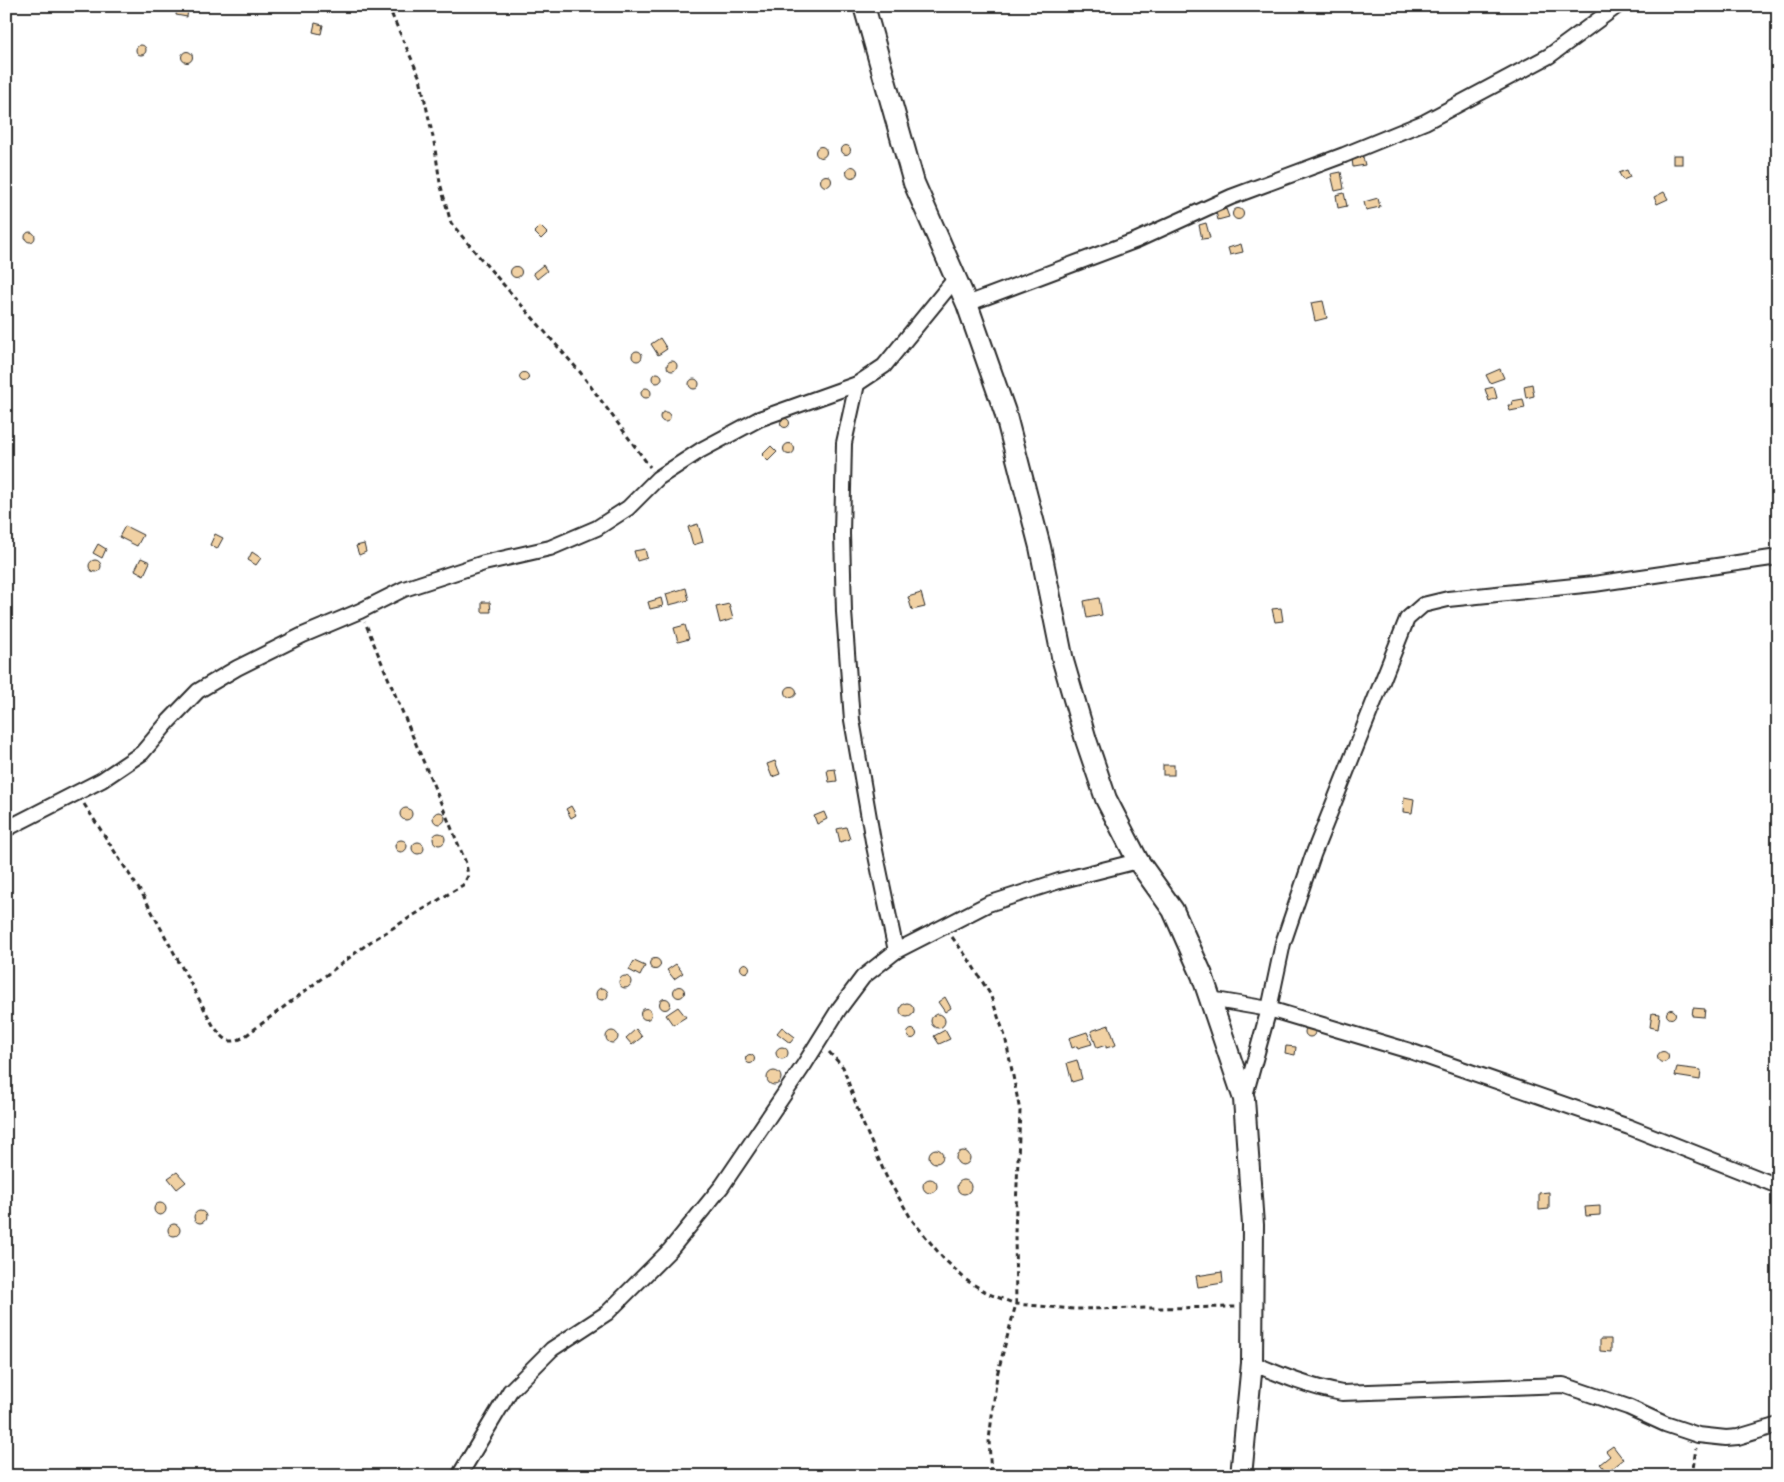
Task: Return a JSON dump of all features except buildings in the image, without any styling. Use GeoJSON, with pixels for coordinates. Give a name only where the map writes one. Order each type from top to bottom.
{"type":"FeatureCollection","features":[{"type":"Feature","properties":{"kind":"street"},"geometry":{"type":"LineString","coordinates":[[864,6],[914,183],[966,304],[1008,422],[1040,547],[1063,661],[1086,740],[1106,799],[1138,861],[1173,910],[1202,975],[1244,1099],[1252,1225],[1252,1363],[1241,1476]]}},
{"type":"Feature","properties":{"kind":"street"},"geometry":{"type":"LineString","coordinates":[[966,304],[1137,240],[1231,197],[1344,155],[1425,122],[1549,56],[1617,6]]}},
{"type":"Feature","properties":{"kind":"street"},"geometry":{"type":"LineString","coordinates":[[6,829],[102,780],[142,753],[198,691],[237,668],[303,635],[360,611],[404,589],[484,563],[550,548],[597,528],[628,508],[658,478],[701,450],[759,419],[857,384],[884,366],[955,279]]}},
{"type":"Feature","properties":{"kind":"street"},"geometry":{"type":"LineString","coordinates":[[857,384],[844,444],[842,534],[844,612],[852,720],[873,841],[896,951]]}},
{"type":"Feature","properties":{"kind":"street"},"geometry":{"type":"LineString","coordinates":[[1244,1099],[1269,1009],[1283,942],[1313,855],[1407,619],[1423,605],[1448,598],[1594,584],[1778,557]]}},
{"type":"Feature","properties":{"kind":"street"},"geometry":{"type":"LineString","coordinates":[[459,1476],[510,1391],[552,1349],[608,1313],[670,1250],[722,1186],[819,1042],[839,1009],[863,977],[896,951],[988,904],[1060,880],[1138,861]]}},
{"type":"Feature","properties":{"kind":"street"},"geometry":{"type":"LineString","coordinates":[[1210,999],[1269,1009],[1410,1052],[1629,1127],[1778,1186]]}},
{"type":"Feature","properties":{"kind":"street"},"geometry":{"type":"LineString","coordinates":[[1252,1363],[1295,1381],[1316,1388],[1342,1393],[1563,1385],[1628,1407],[1665,1424],[1698,1435],[1726,1438],[1738,1437],[1778,1425]]}},
{"type":"Feature","properties":{"kind":"path"},"geometry":{"type":"LineString","coordinates":[[388,6],[420,78],[434,142],[440,182],[451,223],[580,372],[658,478]]}},
{"type":"Feature","properties":{"kind":"path"},"geometry":{"type":"LineString","coordinates":[[392,13],[423,6]]}},
{"type":"Feature","properties":{"kind":"path"},"geometry":{"type":"LineString","coordinates":[[77,793],[144,897],[214,1027],[231,1042],[244,1037],[370,942],[463,885],[468,876],[466,863],[431,777],[396,699],[360,611]]}},
{"type":"Feature","properties":{"kind":"path"},"geometry":{"type":"LineString","coordinates":[[944,927],[969,960],[990,994],[1005,1036],[1020,1111],[1015,1233],[1016,1304],[997,1375],[989,1440],[991,1476]]}},
{"type":"Feature","properties":{"kind":"path"},"geometry":{"type":"LineString","coordinates":[[819,1042],[835,1057],[843,1068],[861,1119],[886,1176],[912,1220],[943,1258],[966,1280],[989,1294],[1016,1304],[1074,1309],[1252,1306]]}},
{"type":"Feature","properties":{"kind":"path"},"geometry":{"type":"LineString","coordinates":[[1692,1476],[1698,1435]]}}]}
